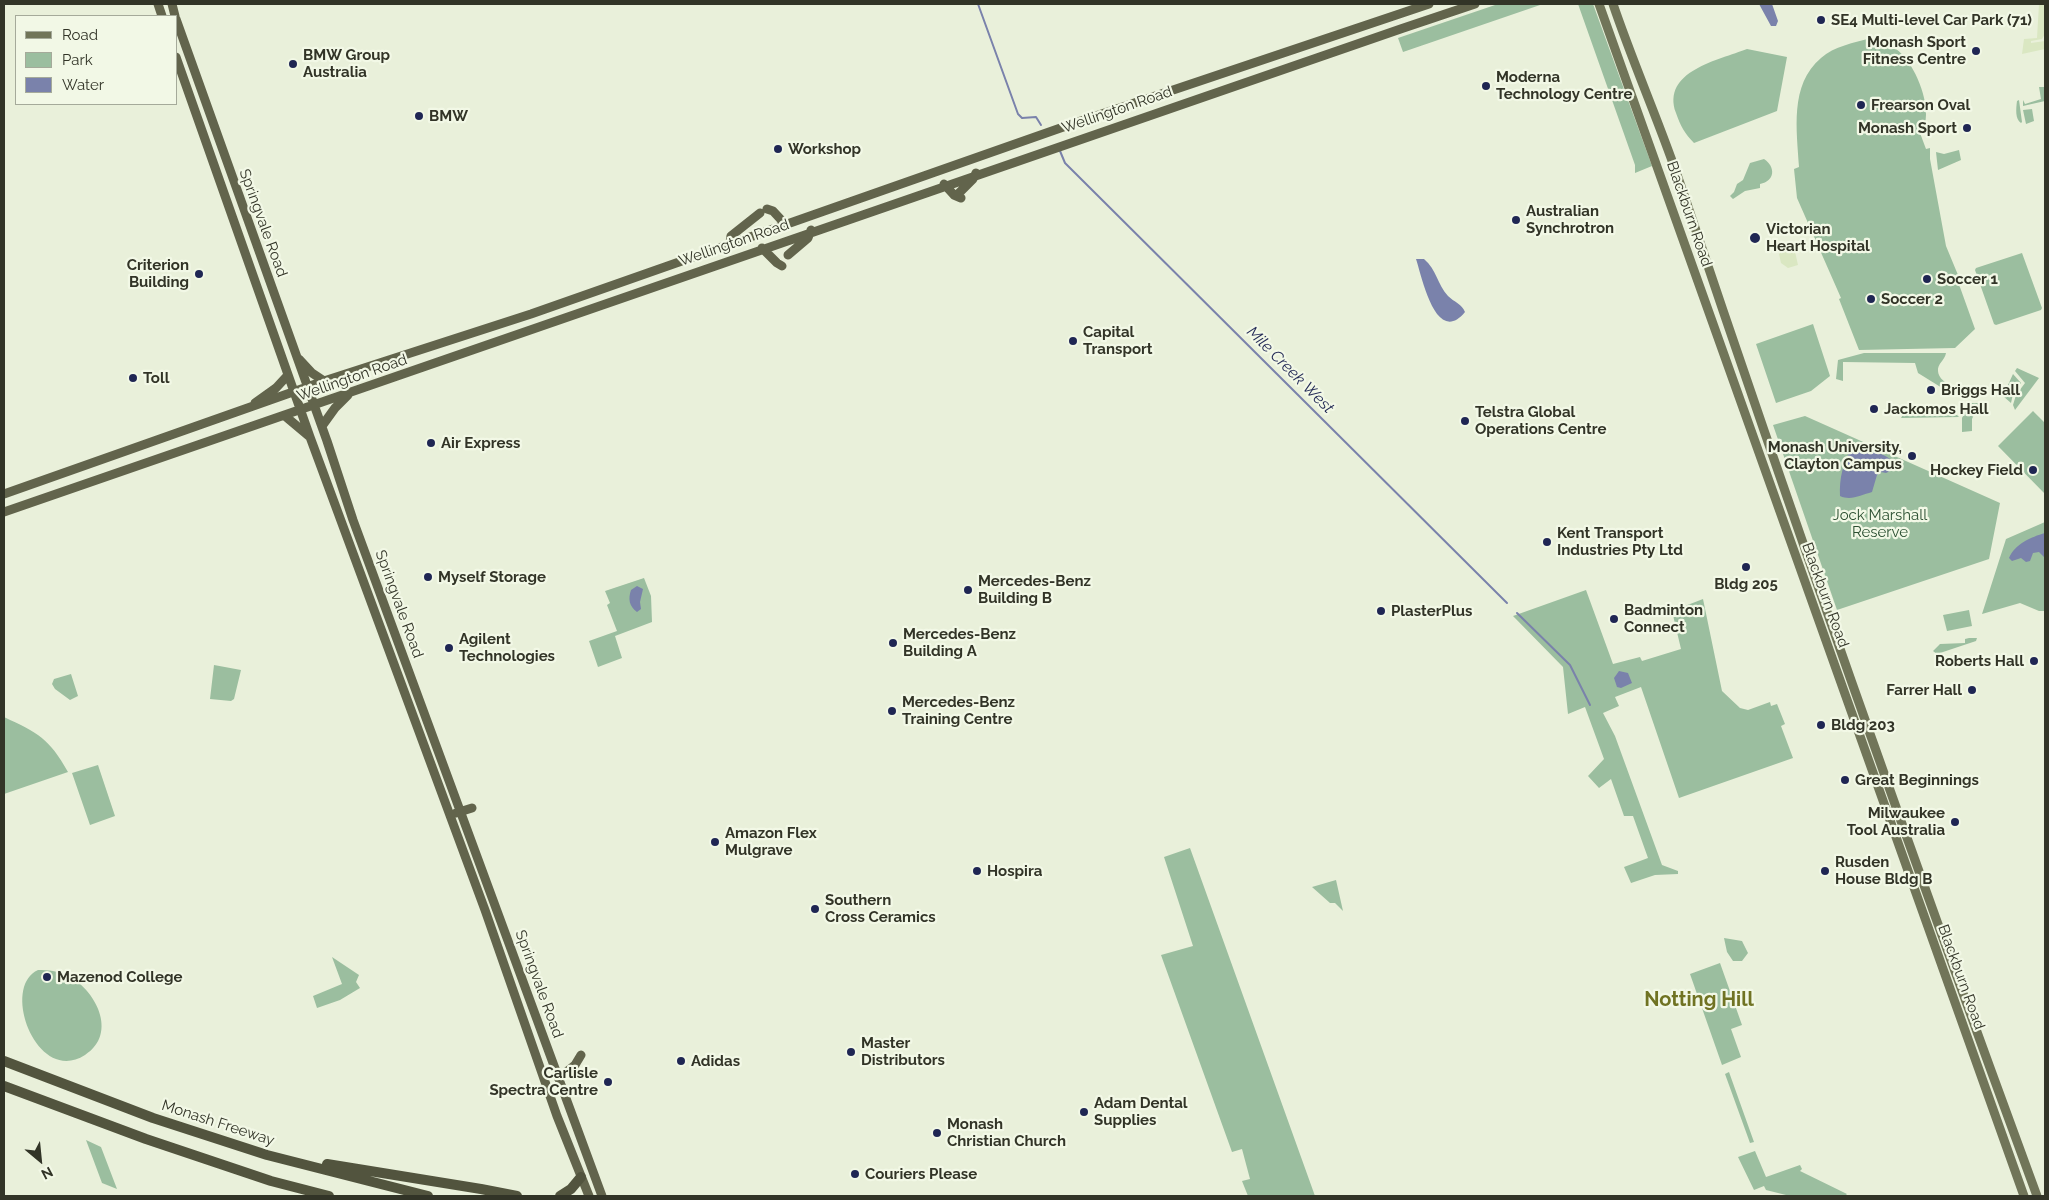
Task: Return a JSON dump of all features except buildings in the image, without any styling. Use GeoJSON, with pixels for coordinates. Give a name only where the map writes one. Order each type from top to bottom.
{"type":"FeatureCollection","features":[{"type":"Feature","properties":{"kind":"highway","name":"Wellington Road"},"geometry":{"type":"LineString","coordinates":[[4,494],[324,381],[513,320],[785,224],[1429,4]]}},
{"type":"Feature","properties":{"kind":"highway","name":"Wellington Road"},"geometry":{"type":"LineString","coordinates":[[4,512],[350,394],[810,230],[1475,4]]}},
{"type":"Feature","properties":{"kind":"highway"},"geometry":{"type":"LineString","coordinates":[[1382,20],[1386,34]]}},
{"type":"Feature","properties":{"kind":"highway","name":"Springvale Road"},"geometry":{"type":"LineString","coordinates":[[178,24],[322,426],[357,530],[602,1196]]}},
{"type":"Feature","properties":{"kind":"highway","name":"Springvale Road"},"geometry":{"type":"LineString","coordinates":[[178,63],[244,246],[300,411],[450,816],[495,951],[589,1196]]}},
{"type":"Feature","properties":{"kind":"highway"},"geometry":{"type":"LineString","coordinates":[[1220,74],[1224,88]]}},
{"type":"Feature","properties":{"kind":"highway"},"geometry":{"type":"LineString","coordinates":[[944,184],[954,195],[960,195],[976,173]]}},
{"type":"Feature","properties":{"kind":"highway"},"geometry":{"type":"LineString","coordinates":[[730,243],[731,236],[764,211],[773,211],[785,224]]}},
{"type":"Feature","properties":{"kind":"highway"},"geometry":{"type":"LineString","coordinates":[[788,255],[808,238],[810,230]]}},
{"type":"Feature","properties":{"kind":"highway"},"geometry":{"type":"LineString","coordinates":[[762,248],[782,266]]}},
{"type":"Feature","properties":{"kind":"highway"},"geometry":{"type":"LineString","coordinates":[[297,358],[312,373],[324,381]]}},
{"type":"Feature","properties":{"kind":"highway"},"geometry":{"type":"LineString","coordinates":[[249,408],[276,388],[288,375]]}},
{"type":"Feature","properties":{"kind":"highway"},"geometry":{"type":"LineString","coordinates":[[322,426],[335,408],[350,394]]}},
{"type":"Feature","properties":{"kind":"highway"},"geometry":{"type":"LineString","coordinates":[[285,416],[310,437]]}},
{"type":"Feature","properties":{"kind":"highway"},"geometry":{"type":"LineString","coordinates":[[450,816],[472,808]]}},
{"type":"Feature","properties":{"kind":"highway"},"geometry":{"type":"LineString","coordinates":[[495,951],[510,945]]}},
{"type":"Feature","properties":{"kind":"highway"},"geometry":{"type":"LineString","coordinates":[[559,1078],[575,1065],[582,1055]]}},
{"type":"Feature","properties":{"kind":"highway","name":"Monash Freeway"},"geometry":{"type":"LineString","coordinates":[[4,1061],[153,1118],[267,1154],[428,1196]]}},
{"type":"Feature","properties":{"kind":"highway"},"geometry":{"type":"LineString","coordinates":[[4,1086],[146,1139],[312,1196]]}},
{"type":"Feature","properties":{"kind":"highway"},"geometry":{"type":"LineString","coordinates":[[267,1154],[517,1196]]}},
{"type":"Feature","properties":{"kind":"highway"},"geometry":{"type":"LineString","coordinates":[[560,1196],[571,1189],[581,1177]]}},
{"type":"Feature","properties":{"kind":"highway"},"geometry":{"type":"LineString","coordinates":[[271,1181],[329,1196]]}},
{"type":"Feature","properties":{"kind":"main road","name":"Blackburn Road"},"geometry":{"type":"LineString","coordinates":[[1599,4],[2024,1196]]}},
{"type":"Feature","properties":{"kind":"main road","name":"Blackburn Road"},"geometry":{"type":"LineString","coordinates":[[1613,4],[1673,164],[1736,353],[1891,796],[2036,1196]]}},
{"type":"Feature","properties":{"kind":"main road"},"geometry":{"type":"LineString","coordinates":[[1659,170],[1673,164]]}},
{"type":"Feature","properties":{"kind":"green space"},"geometry":{"type":"Polygon","coordinates":[[[1498,4],[1543,4],[1403,52],[1398,38],[1498,4]]]}},
{"type":"Feature","properties":{"kind":"green space"},"geometry":{"type":"Polygon","coordinates":[[[1578,4],[1593,4],[1652,166],[1635,173],[1635,165],[1578,4]]]}},
{"type":"Feature","properties":{"kind":"green space"},"geometry":{"type":"Polygon","coordinates":[[[1871,38],[1890,45],[1902,54],[1918,79],[1924,98],[1926,119],[1924,131],[1920,133],[1926,149],[1930,148],[1930,159],[1946,246],[1958,275],[1956,276],[1975,329],[1955,348],[1859,350],[1839,299],[1841,298],[1797,198],[1794,169],[1799,167],[1797,109],[1804,81],[1811,69],[1826,54],[1844,45],[1871,38]]]}},
{"type":"Feature","properties":{"kind":"green space"},"geometry":{"type":"Polygon","coordinates":[[[1747,49],[1787,57],[1777,111],[1694,143],[1683,129],[1676,113],[1674,99],[1677,87],[1684,77],[1695,69],[1747,49]]]}},
{"type":"Feature","properties":{"kind":"green space"},"geometry":{"type":"Polygon","coordinates":[[[2039,87],[2045,87],[2045,101],[2023,106],[2023,100],[2025,104],[2041,99],[2039,87]]]}},
{"type":"Feature","properties":{"kind":"green space"},"geometry":{"type":"Polygon","coordinates":[[[2019,100],[2021,123],[2016,114],[2017,101],[2019,100]]]}},
{"type":"Feature","properties":{"kind":"green space"},"geometry":{"type":"Polygon","coordinates":[[[2032,109],[2034,121],[2026,124],[2023,110],[2032,109]]]}},
{"type":"Feature","properties":{"kind":"green space"},"geometry":{"type":"Polygon","coordinates":[[[1959,150],[1961,160],[1938,170],[1936,152],[1944,154],[1959,150]]]}},
{"type":"Feature","properties":{"kind":"green space"},"geometry":{"type":"Polygon","coordinates":[[[1764,159],[1771,166],[1772,170],[1769,180],[1760,184],[1760,188],[1745,191],[1733,199],[1730,196],[1737,184],[1743,180],[1750,163],[1764,159]]]}},
{"type":"Feature","properties":{"kind":"green space"},"geometry":{"type":"Polygon","coordinates":[[[2022,253],[2042,308],[2041,310],[1996,325],[1994,324],[1975,270],[1976,268],[2022,253]]]}},
{"type":"Feature","properties":{"kind":"green space"},"geometry":{"type":"Polygon","coordinates":[[[1813,324],[1830,376],[1811,391],[1776,403],[1756,344],[1813,324]]]}},
{"type":"Feature","properties":{"kind":"green space"},"geometry":{"type":"Polygon","coordinates":[[[1864,353],[1946,353],[1939,366],[1939,375],[1958,395],[1955,396],[1918,373],[1915,363],[1843,362],[1843,381],[1836,379],[1838,360],[1864,353]]]}},
{"type":"Feature","properties":{"kind":"green space"},"geometry":{"type":"Polygon","coordinates":[[[2017,368],[2039,378],[2015,410],[2013,405],[2016,395],[2025,383],[2015,371],[2017,368]]]}},
{"type":"Feature","properties":{"kind":"green space"},"geometry":{"type":"Polygon","coordinates":[[[2013,374],[2021,383],[2013,394],[2011,403],[2003,396],[2013,374]]]}},
{"type":"Feature","properties":{"kind":"green space"},"geometry":{"type":"Polygon","coordinates":[[[1969,403],[1979,403],[1972,419],[1972,431],[1962,432],[1962,418],[1969,403]]]}},
{"type":"Feature","properties":{"kind":"green space"},"geometry":{"type":"Polygon","coordinates":[[[1908,406],[1919,407],[1934,416],[1957,415],[1959,417],[1901,418],[1908,406]]]}},
{"type":"Feature","properties":{"kind":"green space","name":"Hockey Field"},"geometry":{"type":"Polygon","coordinates":[[[2033,411],[2045,423],[2045,494],[1998,446],[2033,411]]]}},
{"type":"Feature","properties":{"kind":"green space","name":"Jock Marshall Reserve"},"geometry":{"type":"Polygon","coordinates":[[[1805,416],[2000,503],[1989,559],[1837,610],[1773,425],[1805,416]]]}},
{"type":"Feature","properties":{"kind":"green space"},"geometry":{"type":"Polygon","coordinates":[[[2045,522],[2045,611],[2039,611],[2020,603],[1982,614],[2006,539],[2045,522]]]}},
{"type":"Feature","properties":{"kind":"green space"},"geometry":{"type":"Polygon","coordinates":[[[644,578],[651,596],[652,622],[615,636],[622,658],[598,667],[589,641],[617,631],[607,605],[610,603],[605,591],[644,578]]]}},
{"type":"Feature","properties":{"kind":"green space"},"geometry":{"type":"Polygon","coordinates":[[[1586,590],[1613,664],[1640,657],[1642,661],[1681,649],[1672,611],[1703,599],[1722,691],[1740,708],[1748,710],[1770,702],[1771,706],[1777,704],[1785,724],[1781,726],[1793,758],[1679,798],[1641,687],[1615,697],[1619,706],[1603,713],[1615,736],[1662,865],[1678,871],[1678,874],[1655,875],[1631,883],[1624,867],[1648,858],[1633,816],[1624,816],[1611,779],[1599,788],[1588,776],[1604,759],[1585,707],[1568,714],[1563,667],[1513,616],[1586,590]]]}},
{"type":"Feature","properties":{"kind":"green space"},"geometry":{"type":"Polygon","coordinates":[[[1969,610],[1972,626],[1947,631],[1943,615],[1969,610]]]}},
{"type":"Feature","properties":{"kind":"green space"},"geometry":{"type":"Polygon","coordinates":[[[1977,638],[1976,641],[1937,654],[1933,651],[1940,644],[1965,643],[1965,639],[1977,638]]]}},
{"type":"Feature","properties":{"kind":"green space"},"geometry":{"type":"Polygon","coordinates":[[[214,665],[241,670],[234,699],[231,701],[210,699],[214,665]]]}},
{"type":"Feature","properties":{"kind":"green space"},"geometry":{"type":"Polygon","coordinates":[[[71,674],[78,696],[70,700],[55,689],[52,684],[54,679],[71,674]]]}},
{"type":"Feature","properties":{"kind":"green space"},"geometry":{"type":"Polygon","coordinates":[[[4,717],[42,738],[55,751],[68,772],[4,794],[4,717]]]}},
{"type":"Feature","properties":{"kind":"green space"},"geometry":{"type":"Polygon","coordinates":[[[98,765],[115,816],[90,825],[72,773],[98,765]]]}},
{"type":"Feature","properties":{"kind":"green space"},"geometry":{"type":"Polygon","coordinates":[[[1190,848],[1315,1196],[1248,1196],[1242,1181],[1250,1179],[1242,1149],[1232,1152],[1161,955],[1193,946],[1164,857],[1190,848]]]}},
{"type":"Feature","properties":{"kind":"green space"},"geometry":{"type":"Polygon","coordinates":[[[1336,880],[1343,911],[1335,903],[1330,903],[1312,887],[1336,880]]]}},
{"type":"Feature","properties":{"kind":"green space"},"geometry":{"type":"Polygon","coordinates":[[[1724,938],[1742,941],[1748,953],[1742,961],[1733,961],[1727,952],[1724,938]]]}},
{"type":"Feature","properties":{"kind":"green space"},"geometry":{"type":"Polygon","coordinates":[[[332,957],[359,975],[356,982],[360,988],[340,1000],[317,1008],[313,996],[342,984],[332,957]]]}},
{"type":"Feature","properties":{"kind":"green space"},"geometry":{"type":"Polygon","coordinates":[[[1720,963],[1742,1025],[1731,1029],[1741,1057],[1722,1065],[1690,974],[1720,963]]]}},
{"type":"Feature","properties":{"kind":"green space"},"geometry":{"type":"Polygon","coordinates":[[[38,970],[53,971],[67,975],[86,990],[94,1001],[102,1024],[95,1046],[85,1055],[68,1061],[52,1057],[39,1046],[29,1030],[24,1013],[23,995],[27,980],[38,970]]]}},
{"type":"Feature","properties":{"kind":"green space"},"geometry":{"type":"Polygon","coordinates":[[[1729,1072],[1754,1142],[1750,1143],[1725,1074],[1729,1072]]]}},
{"type":"Feature","properties":{"kind":"green space"},"geometry":{"type":"Polygon","coordinates":[[[86,1140],[101,1147],[117,1189],[102,1183],[86,1140]]]}},
{"type":"Feature","properties":{"kind":"green space"},"geometry":{"type":"Polygon","coordinates":[[[1755,1151],[1766,1177],[1800,1165],[1802,1169],[1800,1171],[1847,1194],[1845,1196],[1790,1196],[1766,1190],[1764,1186],[1754,1190],[1738,1157],[1755,1151]]]}},
{"type":"Feature","properties":{"kind":"shaded area"},"geometry":{"type":"Polygon","coordinates":[[[2039,4],[2045,4],[2045,34],[2042,39],[2031,41],[2031,43],[2045,41],[2045,49],[2022,54],[2024,39],[2037,38],[2039,4]]]}},
{"type":"Feature","properties":{"kind":"shaded area"},"geometry":{"type":"Polygon","coordinates":[[[1794,247],[1798,265],[1788,268],[1781,263],[1779,254],[1785,249],[1794,247]]]}},
{"type":"Feature","properties":{"kind":"water"},"geometry":{"type":"Polygon","coordinates":[[[1759,4],[1772,4],[1778,21],[1776,26],[1771,26],[1759,4]]]}},
{"type":"Feature","properties":{"kind":"water"},"geometry":{"type":"Polygon","coordinates":[[[1416,259],[1424,259],[1428,263],[1444,291],[1464,309],[1465,312],[1455,321],[1446,321],[1438,315],[1426,293],[1416,259]]]}},
{"type":"Feature","properties":{"kind":"water"},"geometry":{"type":"Polygon","coordinates":[[[1866,447],[1891,460],[1894,463],[1892,470],[1886,473],[1881,472],[1877,475],[1872,492],[1852,498],[1840,496],[1842,471],[1849,453],[1852,448],[1866,447]]]}},
{"type":"Feature","properties":{"kind":"water"},"geometry":{"type":"Polygon","coordinates":[[[2045,533],[2045,558],[2039,552],[2033,553],[2030,561],[2026,562],[2021,558],[2012,561],[2009,558],[2015,549],[2024,542],[2045,533]]]}},
{"type":"Feature","properties":{"kind":"water"},"geometry":{"type":"Polygon","coordinates":[[[637,586],[643,589],[640,602],[641,609],[637,612],[632,607],[629,599],[631,590],[637,586]]]}},
{"type":"Feature","properties":{"kind":"water"},"geometry":{"type":"Polygon","coordinates":[[[1619,671],[1628,673],[1632,683],[1621,688],[1617,687],[1614,678],[1619,671]]]}},
{"type":"Feature","properties":{"kind":"waterway","name":"Mile Creek West"},"geometry":{"type":"LineString","coordinates":[[978,4],[1018,114],[1022,118],[1036,117],[1041,125]]}},
{"type":"Feature","properties":{"kind":"waterway","name":"Mile Creek West"},"geometry":{"type":"LineString","coordinates":[[1060,151],[1065,163],[1507,603]]}},
{"type":"Feature","properties":{"kind":"waterway","name":"Mile Creek West"},"geometry":{"type":"LineString","coordinates":[[1517,613],[1570,665],[1590,705]]}},
{"type":"Feature","properties":{"kind":"place","name":"SE4 Multi-level Car Park (71)"},"geometry":{"type":"Point","coordinates":[1821,20]}},
{"type":"Feature","properties":{"kind":"place","name":"Monash Sport Fitness Centre"},"geometry":{"type":"Point","coordinates":[1976,51]}},
{"type":"Feature","properties":{"kind":"place","name":"BMW Group Australia"},"geometry":{"type":"Point","coordinates":[293,64]}},
{"type":"Feature","properties":{"kind":"place","name":"Moderna Technology Centre"},"geometry":{"type":"Point","coordinates":[1486,86]}},
{"type":"Feature","properties":{"kind":"place","name":"Frearson Oval"},"geometry":{"type":"Point","coordinates":[1861,105]}},
{"type":"Feature","properties":{"kind":"place","name":"BMW"},"geometry":{"type":"Point","coordinates":[419,116]}},
{"type":"Feature","properties":{"kind":"place","name":"Monash Sport"},"geometry":{"type":"Point","coordinates":[1967,128]}},
{"type":"Feature","properties":{"kind":"place","name":"Workshop"},"geometry":{"type":"Point","coordinates":[778,149]}},
{"type":"Feature","properties":{"kind":"place","name":"Australian Synchrotron"},"geometry":{"type":"Point","coordinates":[1516,220]}},
{"type":"Feature","properties":{"kind":"place","name":"Victorian Heart Hospital"},"geometry":{"type":"Point","coordinates":[1755,238]}},
{"type":"Feature","properties":{"kind":"place","name":"Criterion Building"},"geometry":{"type":"Point","coordinates":[199,274]}},
{"type":"Feature","properties":{"kind":"place","name":"Soccer 1"},"geometry":{"type":"Point","coordinates":[1927,279]}},
{"type":"Feature","properties":{"kind":"place","name":"Soccer 2"},"geometry":{"type":"Point","coordinates":[1871,299]}},
{"type":"Feature","properties":{"kind":"place","name":"Capital Transport"},"geometry":{"type":"Point","coordinates":[1073,341]}},
{"type":"Feature","properties":{"kind":"place","name":"Toll"},"geometry":{"type":"Point","coordinates":[133,378]}},
{"type":"Feature","properties":{"kind":"place","name":"Briggs Hall"},"geometry":{"type":"Point","coordinates":[1931,390]}},
{"type":"Feature","properties":{"kind":"place","name":"Jackomos Hall"},"geometry":{"type":"Point","coordinates":[1874,409]}},
{"type":"Feature","properties":{"kind":"place","name":"Telstra Global Operations Centre"},"geometry":{"type":"Point","coordinates":[1465,421]}},
{"type":"Feature","properties":{"kind":"place","name":"Air Express"},"geometry":{"type":"Point","coordinates":[431,443]}},
{"type":"Feature","properties":{"kind":"place","name":"Monash University, Clayton Campus"},"geometry":{"type":"Point","coordinates":[1912,456]}},
{"type":"Feature","properties":{"kind":"place","name":"Hockey Field"},"geometry":{"type":"Point","coordinates":[2033,470]}},
{"type":"Feature","properties":{"kind":"place","name":"Kent Transport Industries Pty Ltd"},"geometry":{"type":"Point","coordinates":[1547,542]}},
{"type":"Feature","properties":{"kind":"place","name":"Bldg 205"},"geometry":{"type":"Point","coordinates":[1746,567]}},
{"type":"Feature","properties":{"kind":"place","name":"Myself Storage"},"geometry":{"type":"Point","coordinates":[428,577]}},
{"type":"Feature","properties":{"kind":"place","name":"Mercedes-Benz Building B"},"geometry":{"type":"Point","coordinates":[968,590]}},
{"type":"Feature","properties":{"kind":"place","name":"PlasterPlus"},"geometry":{"type":"Point","coordinates":[1381,611]}},
{"type":"Feature","properties":{"kind":"place","name":"Badminton Connect"},"geometry":{"type":"Point","coordinates":[1614,619]}},
{"type":"Feature","properties":{"kind":"place","name":"Mercedes-Benz Building A"},"geometry":{"type":"Point","coordinates":[893,643]}},
{"type":"Feature","properties":{"kind":"place","name":"Agilent Technologies"},"geometry":{"type":"Point","coordinates":[449,648]}},
{"type":"Feature","properties":{"kind":"place","name":"Roberts Hall"},"geometry":{"type":"Point","coordinates":[2034,661]}},
{"type":"Feature","properties":{"kind":"place","name":"Farrer Hall"},"geometry":{"type":"Point","coordinates":[1972,690]}},
{"type":"Feature","properties":{"kind":"place","name":"Mercedes-Benz Training Centre"},"geometry":{"type":"Point","coordinates":[892,711]}},
{"type":"Feature","properties":{"kind":"place","name":"Bldg 203"},"geometry":{"type":"Point","coordinates":[1821,725]}},
{"type":"Feature","properties":{"kind":"place","name":"Great Beginnings"},"geometry":{"type":"Point","coordinates":[1845,780]}},
{"type":"Feature","properties":{"kind":"place","name":"Milwaukee Tool Australia"},"geometry":{"type":"Point","coordinates":[1955,822]}},
{"type":"Feature","properties":{"kind":"place","name":"Amazon Flex Mulgrave"},"geometry":{"type":"Point","coordinates":[715,842]}},
{"type":"Feature","properties":{"kind":"place","name":"Hospira"},"geometry":{"type":"Point","coordinates":[977,871]}},
{"type":"Feature","properties":{"kind":"place","name":"Rusden House Bldg B"},"geometry":{"type":"Point","coordinates":[1825,871]}},
{"type":"Feature","properties":{"kind":"place","name":"Southern Cross Ceramics"},"geometry":{"type":"Point","coordinates":[815,909]}},
{"type":"Feature","properties":{"kind":"place","name":"Mazenod College"},"geometry":{"type":"Point","coordinates":[47,977]}},
{"type":"Feature","properties":{"kind":"place","name":"Master Distributors"},"geometry":{"type":"Point","coordinates":[851,1052]}},
{"type":"Feature","properties":{"kind":"place","name":"Adidas"},"geometry":{"type":"Point","coordinates":[681,1061]}},
{"type":"Feature","properties":{"kind":"place","name":"Carlisle Spectra Centre"},"geometry":{"type":"Point","coordinates":[608,1082]}},
{"type":"Feature","properties":{"kind":"place","name":"Adam Dental Supplies"},"geometry":{"type":"Point","coordinates":[1084,1112]}},
{"type":"Feature","properties":{"kind":"place","name":"Monash Christian Church"},"geometry":{"type":"Point","coordinates":[937,1133]}},
{"type":"Feature","properties":{"kind":"place","name":"Couriers Please"},"geometry":{"type":"Point","coordinates":[855,1174]}},
{"type":"Feature","properties":{"kind":"district","name":"Notting Hill"},"geometry":{"type":"Point","coordinates":[1699,1000]}}]}
